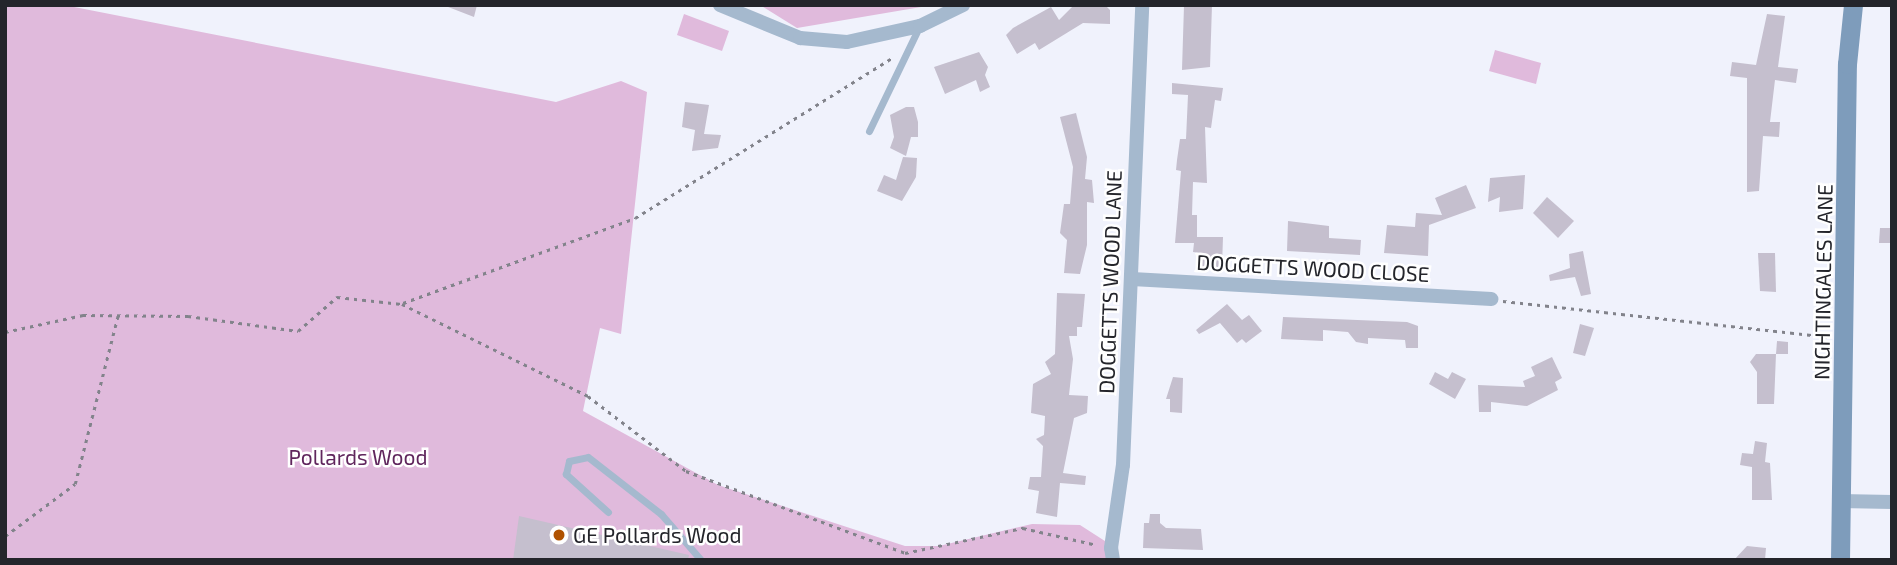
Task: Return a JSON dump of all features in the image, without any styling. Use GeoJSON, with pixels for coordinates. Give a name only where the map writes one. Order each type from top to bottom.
{"type":"FeatureCollection","features":[{"type":"Feature","properties":{"kind":"main road","name":"NIGHTINGALES LANE"},"geometry":{"type":"LineString","coordinates":[[1840,560],[1847,64],[1853,5]]}},
{"type":"Feature","properties":{"kind":"street"},"geometry":{"type":"LineString","coordinates":[[720,5],[800,38],[847,42],[920,26],[963,5]]}},
{"type":"Feature","properties":{"kind":"street","name":"DOGGETTS WOOD LANE"},"geometry":{"type":"LineString","coordinates":[[1112,554],[1123,465],[1142,5]]}},
{"type":"Feature","properties":{"kind":"street","name":"DOGGETTS WOOD CLOSE"},"geometry":{"type":"LineString","coordinates":[[1132,279],[1491,299]]}},
{"type":"Feature","properties":{"kind":"street"},"geometry":{"type":"LineString","coordinates":[[1840,501],[1892,502]]}},
{"type":"Feature","properties":{"kind":"lane"},"geometry":{"type":"LineString","coordinates":[[869,131],[920,26]]}},
{"type":"Feature","properties":{"kind":"lane"},"geometry":{"type":"LineString","coordinates":[[608,512],[566,474],[569,461],[588,457],[661,514],[701,560]]}},
{"type":"Feature","properties":{"kind":"path"},"geometry":{"type":"LineString","coordinates":[[402,304],[635,218],[910,47]]}},
{"type":"Feature","properties":{"kind":"path"},"geometry":{"type":"LineString","coordinates":[[5,332],[83,315],[188,316],[298,331],[337,297],[402,304],[588,396],[686,471],[905,553],[1023,528],[1112,554]]}},
{"type":"Feature","properties":{"kind":"path"},"geometry":{"type":"LineString","coordinates":[[1491,299],[1844,339]]}},
{"type":"Feature","properties":{"kind":"path"},"geometry":{"type":"LineString","coordinates":[[5,536],[75,484],[118,315]]}},
{"type":"Feature","properties":{"kind":"green space","name":"Pollards Wood"},"geometry":{"type":"Polygon","coordinates":[[[5,5],[64,5],[556,102],[621,81],[647,92],[621,334],[600,328],[583,411],[718,485],[905,546],[939,546],[1032,524],[1080,525],[1108,543],[1107,560],[5,560],[5,5]]]}},
{"type":"Feature","properties":{"kind":"green space"},"geometry":{"type":"Polygon","coordinates":[[[760,5],[933,5],[797,28],[760,5]]]}},
{"type":"Feature","properties":{"kind":"green space"},"geometry":{"type":"Polygon","coordinates":[[[684,14],[729,31],[722,51],[677,35],[684,14]]]}},
{"type":"Feature","properties":{"kind":"green space"},"geometry":{"type":"Polygon","coordinates":[[[1495,50],[1541,63],[1536,84],[1489,71],[1495,50]]]}},
{"type":"Feature","properties":{"kind":"building"},"geometry":{"type":"Polygon","coordinates":[[[443,5],[477,5],[474,17],[443,5]]]}},
{"type":"Feature","properties":{"kind":"building"},"geometry":{"type":"Polygon","coordinates":[[[1074,5],[1105,5],[1110,10],[1110,24],[1083,23],[1039,50],[1035,43],[1017,54],[1006,35],[1013,28],[1051,7],[1059,20],[1074,5]]]}},
{"type":"Feature","properties":{"kind":"building"},"geometry":{"type":"Polygon","coordinates":[[[1184,5],[1212,5],[1210,67],[1182,70],[1184,5]]]}},
{"type":"Feature","properties":{"kind":"building"},"geometry":{"type":"Polygon","coordinates":[[[1767,14],[1785,16],[1778,67],[1798,69],[1796,83],[1775,80],[1770,122],[1780,122],[1779,137],[1763,136],[1759,191],[1747,192],[1747,78],[1730,76],[1732,62],[1756,65],[1767,14]]]}},
{"type":"Feature","properties":{"kind":"building"},"geometry":{"type":"Polygon","coordinates":[[[979,52],[988,67],[985,75],[990,87],[980,92],[976,80],[945,94],[934,67],[979,52]]]}},
{"type":"Feature","properties":{"kind":"building"},"geometry":{"type":"Polygon","coordinates":[[[1172,83],[1223,88],[1221,101],[1215,100],[1211,128],[1205,127],[1207,183],[1193,182],[1192,215],[1197,215],[1197,237],[1223,237],[1222,267],[1201,267],[1201,253],[1193,252],[1194,243],[1175,243],[1181,171],[1176,170],[1180,139],[1186,139],[1188,95],[1172,94],[1172,83]]]}},
{"type":"Feature","properties":{"kind":"building"},"geometry":{"type":"Polygon","coordinates":[[[685,102],[709,105],[704,134],[721,135],[718,148],[692,151],[695,130],[682,127],[685,102]]]}},
{"type":"Feature","properties":{"kind":"building"},"geometry":{"type":"Polygon","coordinates":[[[906,107],[914,107],[918,137],[911,137],[906,156],[890,148],[894,137],[890,115],[906,107]]]}},
{"type":"Feature","properties":{"kind":"building"},"geometry":{"type":"Polygon","coordinates":[[[1076,113],[1087,157],[1085,179],[1092,180],[1094,203],[1087,202],[1087,245],[1080,274],[1064,273],[1067,240],[1060,233],[1064,204],[1070,204],[1073,167],[1060,117],[1076,113]]]}},
{"type":"Feature","properties":{"kind":"building"},"geometry":{"type":"Polygon","coordinates":[[[903,157],[917,158],[916,177],[902,201],[877,191],[884,175],[896,180],[903,157]]]}},
{"type":"Feature","properties":{"kind":"building"},"geometry":{"type":"Polygon","coordinates":[[[1525,175],[1523,209],[1499,212],[1500,197],[1488,202],[1490,178],[1525,175]]]}},
{"type":"Feature","properties":{"kind":"building"},"geometry":{"type":"Polygon","coordinates":[[[1466,185],[1476,208],[1429,225],[1428,256],[1384,253],[1387,225],[1415,227],[1416,213],[1442,215],[1435,198],[1466,185]]]}},
{"type":"Feature","properties":{"kind":"building"},"geometry":{"type":"Polygon","coordinates":[[[1547,197],[1574,221],[1558,238],[1533,213],[1547,197]]]}},
{"type":"Feature","properties":{"kind":"building"},"geometry":{"type":"Polygon","coordinates":[[[1288,221],[1329,226],[1329,238],[1361,240],[1360,255],[1287,251],[1288,221]]]}},
{"type":"Feature","properties":{"kind":"building"},"geometry":{"type":"Polygon","coordinates":[[[1880,228],[1892,228],[1892,243],[1879,243],[1880,228]]]}},
{"type":"Feature","properties":{"kind":"building"},"geometry":{"type":"Polygon","coordinates":[[[1583,251],[1591,294],[1581,296],[1575,277],[1550,281],[1549,275],[1570,268],[1569,254],[1583,251]]]}},
{"type":"Feature","properties":{"kind":"building"},"geometry":{"type":"Polygon","coordinates":[[[1758,253],[1775,253],[1776,292],[1760,291],[1758,253]]]}},
{"type":"Feature","properties":{"kind":"building"},"geometry":{"type":"Polygon","coordinates":[[[1057,293],[1085,294],[1082,327],[1077,327],[1077,336],[1069,336],[1073,359],[1069,395],[1088,396],[1087,413],[1074,418],[1063,473],[1086,476],[1085,485],[1060,483],[1057,517],[1036,513],[1039,491],[1028,489],[1030,477],[1041,477],[1043,446],[1036,439],[1044,435],[1045,416],[1031,413],[1033,384],[1051,374],[1045,362],[1055,354],[1057,293]]]}},
{"type":"Feature","properties":{"kind":"building"},"geometry":{"type":"Polygon","coordinates":[[[1227,304],[1242,320],[1249,315],[1262,331],[1246,343],[1242,339],[1237,343],[1220,323],[1199,334],[1196,330],[1227,304]]]}},
{"type":"Feature","properties":{"kind":"building"},"geometry":{"type":"Polygon","coordinates":[[[1283,317],[1407,322],[1418,326],[1418,348],[1406,348],[1405,340],[1368,338],[1368,344],[1356,342],[1348,332],[1323,330],[1323,341],[1281,339],[1283,317]]]}},
{"type":"Feature","properties":{"kind":"building"},"geometry":{"type":"Polygon","coordinates":[[[1580,324],[1594,328],[1585,356],[1573,353],[1580,324]]]}},
{"type":"Feature","properties":{"kind":"building"},"geometry":{"type":"Polygon","coordinates":[[[1777,341],[1788,342],[1788,354],[1776,354],[1777,341]]]}},
{"type":"Feature","properties":{"kind":"building"},"geometry":{"type":"Polygon","coordinates":[[[1756,354],[1776,354],[1774,404],[1757,404],[1757,372],[1750,362],[1756,354]]]}},
{"type":"Feature","properties":{"kind":"building"},"geometry":{"type":"Polygon","coordinates":[[[1552,357],[1562,378],[1555,382],[1558,390],[1527,406],[1491,402],[1491,412],[1479,412],[1478,385],[1525,387],[1523,381],[1535,376],[1531,367],[1552,357]]]}},
{"type":"Feature","properties":{"kind":"building"},"geometry":{"type":"Polygon","coordinates":[[[1435,372],[1448,379],[1452,372],[1466,379],[1455,399],[1429,384],[1435,372]]]}},
{"type":"Feature","properties":{"kind":"building"},"geometry":{"type":"Polygon","coordinates":[[[1173,377],[1183,378],[1182,413],[1170,412],[1170,399],[1166,399],[1173,377]]]}},
{"type":"Feature","properties":{"kind":"building"},"geometry":{"type":"Polygon","coordinates":[[[1755,441],[1767,443],[1765,462],[1770,463],[1772,500],[1752,500],[1752,467],[1740,465],[1742,453],[1753,454],[1755,441]]]}},
{"type":"Feature","properties":{"kind":"building"},"geometry":{"type":"Polygon","coordinates":[[[1150,514],[1160,514],[1160,523],[1166,528],[1201,529],[1203,550],[1143,548],[1144,523],[1149,523],[1150,514]]]}},
{"type":"Feature","properties":{"kind":"building","name":"GE Pollards Wood"},"geometry":{"type":"Polygon","coordinates":[[[519,516],[689,555],[688,560],[513,560],[519,516]]]}},
{"type":"Feature","properties":{"kind":"building"},"geometry":{"type":"Polygon","coordinates":[[[1747,546],[1766,548],[1765,560],[1734,560],[1747,546]]]}},
{"type":"Feature","properties":{"kind":"place","name":"GE Pollards Wood"},"geometry":{"type":"Point","coordinates":[559,535]}}]}
